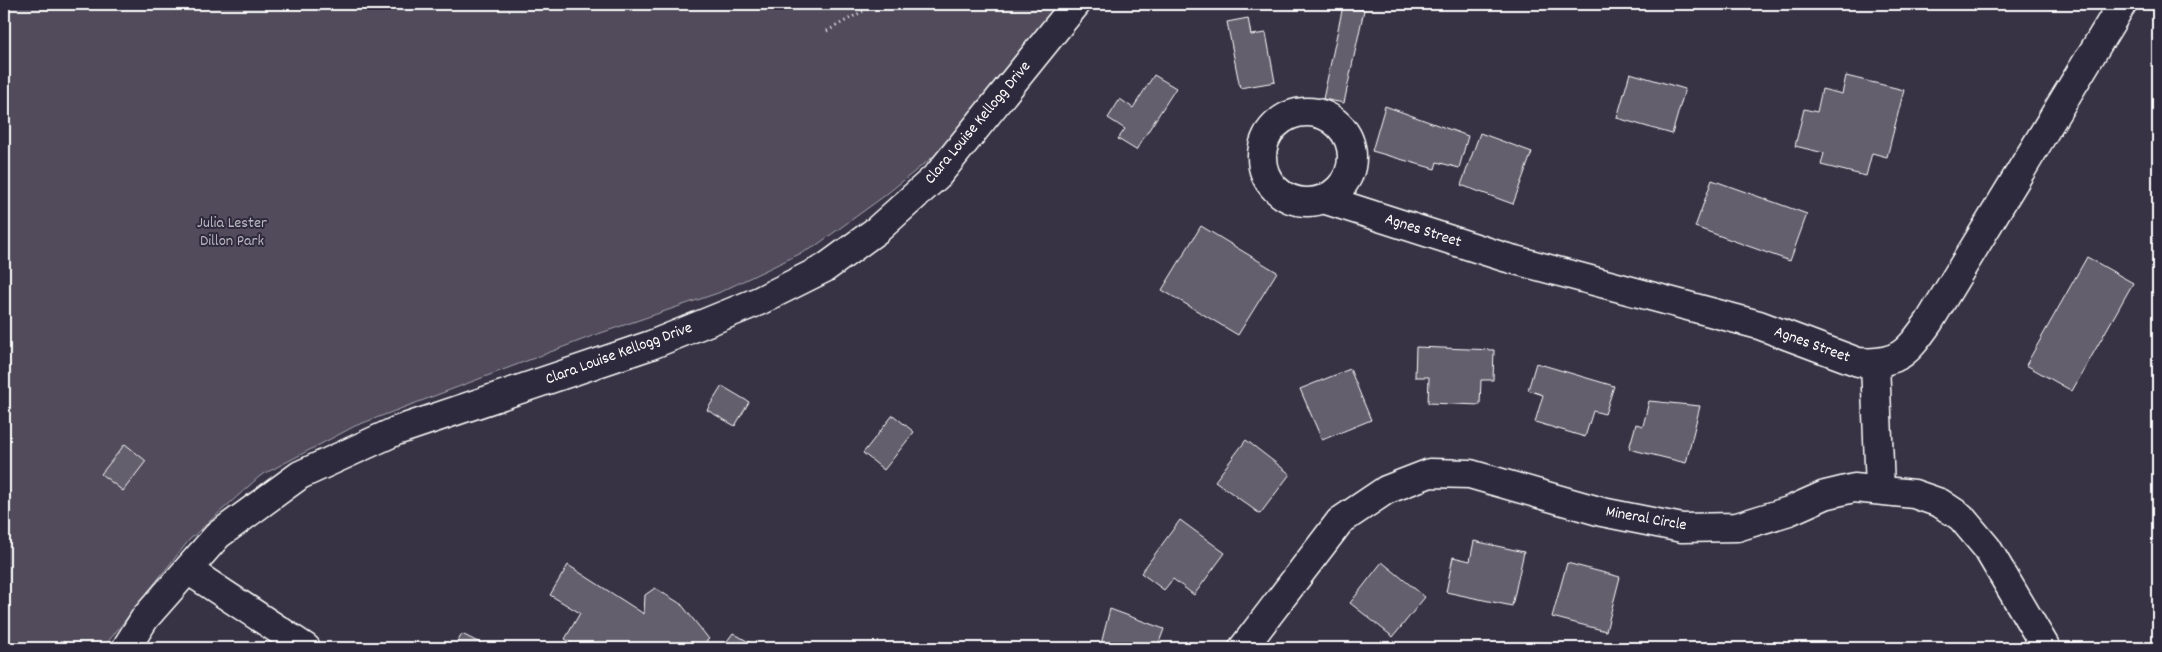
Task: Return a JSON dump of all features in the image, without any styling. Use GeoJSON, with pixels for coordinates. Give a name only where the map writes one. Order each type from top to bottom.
{"type":"FeatureCollection","features":[{"type":"Feature","properties":{"kind":"street","name":"Clara Louise Kellogg Drive"},"geometry":{"type":"LineString","coordinates":[[126,648],[145,618],[218,535],[300,475],[396,432],[650,345],[759,301],[825,268],[877,230],[938,175],[1076,4]]}},
{"type":"Feature","properties":{"kind":"street","name":"Agnes Street"},"geometry":{"type":"LineString","coordinates":[[1323,199],[1504,257],[1759,326],[1858,362],[1892,361],[1914,343],[1929,322],[2122,4]]}},
{"type":"Feature","properties":{"kind":"street"},"geometry":{"type":"LineString","coordinates":[[1875,363],[1880,489]]}},
{"type":"Feature","properties":{"kind":"street","name":"Mineral Circle"},"geometry":{"type":"LineString","coordinates":[[1243,648],[1340,521],[1386,490],[1430,473],[1470,474],[1602,512],[1682,528],[1737,527],[1789,510],[1825,495],[1854,488],[1880,489],[1914,494],[1940,503],[1961,517],[1987,548],[2046,648]]}},
{"type":"Feature","properties":{"kind":"street"},"geometry":{"type":"LineString","coordinates":[[188,570],[306,648]]}},
{"type":"Feature","properties":{"kind":"path"},"geometry":{"type":"LineString","coordinates":[[827,31],[876,4]]}},
{"type":"Feature","properties":{"kind":"green space","name":"Julia Lester Dillon Park"},"geometry":{"type":"Polygon","coordinates":[[[4,4],[1060,4],[940,151],[883,197],[814,247],[718,293],[595,335],[355,426],[260,476],[190,539],[103,648],[4,648],[4,4]]]}},
{"type":"Feature","properties":{"kind":"building"},"geometry":{"type":"Polygon","coordinates":[[[1343,6],[1364,10],[1344,103],[1323,99],[1343,6]]]}},
{"type":"Feature","properties":{"kind":"building"},"geometry":{"type":"Polygon","coordinates":[[[1248,18],[1251,35],[1266,33],[1275,82],[1240,88],[1227,22],[1248,18]]]}},
{"type":"Feature","properties":{"kind":"building"},"geometry":{"type":"Polygon","coordinates":[[[1630,73],[1685,89],[1672,134],[1617,118],[1630,73]]]}},
{"type":"Feature","properties":{"kind":"building"},"geometry":{"type":"Polygon","coordinates":[[[1154,75],[1176,88],[1136,150],[1118,139],[1125,129],[1108,118],[1120,99],[1133,108],[1154,75]]]}},
{"type":"Feature","properties":{"kind":"building"},"geometry":{"type":"Polygon","coordinates":[[[1846,76],[1904,90],[1887,157],[1872,153],[1866,176],[1821,165],[1824,153],[1795,146],[1804,109],[1817,112],[1822,89],[1842,94],[1846,76]]]}},
{"type":"Feature","properties":{"kind":"building"},"geometry":{"type":"Polygon","coordinates":[[[1385,106],[1468,136],[1459,168],[1437,162],[1435,169],[1372,151],[1385,106]]]}},
{"type":"Feature","properties":{"kind":"building"},"geometry":{"type":"Polygon","coordinates":[[[1480,133],[1532,152],[1513,204],[1461,185],[1480,133]]]}},
{"type":"Feature","properties":{"kind":"building"},"geometry":{"type":"Polygon","coordinates":[[[1712,180],[1807,214],[1790,261],[1695,227],[1712,180]]]}},
{"type":"Feature","properties":{"kind":"building"},"geometry":{"type":"Polygon","coordinates":[[[1201,226],[1277,272],[1238,335],[1162,290],[1201,226]]]}},
{"type":"Feature","properties":{"kind":"building"},"geometry":{"type":"Polygon","coordinates":[[[2087,257],[2133,283],[2072,391],[2026,365],[2087,257]]]}},
{"type":"Feature","properties":{"kind":"building"},"geometry":{"type":"Polygon","coordinates":[[[1416,347],[1494,350],[1493,380],[1481,380],[1480,405],[1428,403],[1429,377],[1415,377],[1416,347]]]}},
{"type":"Feature","properties":{"kind":"building"},"geometry":{"type":"Polygon","coordinates":[[[1536,363],[1614,386],[1605,414],[1593,411],[1585,437],[1535,422],[1543,395],[1528,390],[1536,363]]]}},
{"type":"Feature","properties":{"kind":"building"},"geometry":{"type":"Polygon","coordinates":[[[1350,369],[1371,420],[1322,440],[1300,389],[1350,369]]]}},
{"type":"Feature","properties":{"kind":"building"},"geometry":{"type":"Polygon","coordinates":[[[722,386],[749,402],[735,426],[707,410],[722,386]]]}},
{"type":"Feature","properties":{"kind":"building"},"geometry":{"type":"Polygon","coordinates":[[[1649,401],[1700,406],[1686,463],[1629,449],[1636,424],[1643,426],[1649,401]]]}},
{"type":"Feature","properties":{"kind":"building"},"geometry":{"type":"Polygon","coordinates":[[[893,415],[914,432],[884,470],[863,453],[893,415]]]}},
{"type":"Feature","properties":{"kind":"building"},"geometry":{"type":"Polygon","coordinates":[[[1246,440],[1290,474],[1260,514],[1215,481],[1246,440]]]}},
{"type":"Feature","properties":{"kind":"building"},"geometry":{"type":"Polygon","coordinates":[[[125,444],[146,461],[123,491],[101,474],[125,444]]]}},
{"type":"Feature","properties":{"kind":"building"},"geometry":{"type":"Polygon","coordinates":[[[1180,520],[1225,553],[1194,595],[1173,579],[1164,590],[1141,573],[1180,520]]]}},
{"type":"Feature","properties":{"kind":"building"},"geometry":{"type":"Polygon","coordinates":[[[1474,541],[1524,552],[1512,606],[1446,592],[1453,557],[1470,561],[1474,541]]]}},
{"type":"Feature","properties":{"kind":"building"},"geometry":{"type":"Polygon","coordinates":[[[1382,562],[1425,597],[1393,637],[1350,603],[1382,562]]]}},
{"type":"Feature","properties":{"kind":"building"},"geometry":{"type":"Polygon","coordinates":[[[1567,563],[1620,577],[1606,631],[1552,617],[1567,563]]]}},
{"type":"Feature","properties":{"kind":"building"},"geometry":{"type":"Polygon","coordinates":[[[568,565],[644,614],[645,595],[655,588],[681,604],[709,639],[699,647],[702,648],[579,648],[565,639],[580,613],[550,595],[568,565]]]}},
{"type":"Feature","properties":{"kind":"building"},"geometry":{"type":"Polygon","coordinates":[[[1110,609],[1164,629],[1157,648],[1100,648],[1110,609]]]}},
{"type":"Feature","properties":{"kind":"building"},"geometry":{"type":"Polygon","coordinates":[[[733,633],[759,648],[722,648],[733,633]]]}},
{"type":"Feature","properties":{"kind":"building"},"geometry":{"type":"Polygon","coordinates":[[[462,634],[490,648],[454,648],[462,634]]]}},
{"type":"Feature","properties":{"kind":"building"},"geometry":{"type":"Polygon","coordinates":[[[1964,643],[1967,648],[1952,648],[1964,643]]]}}]}
